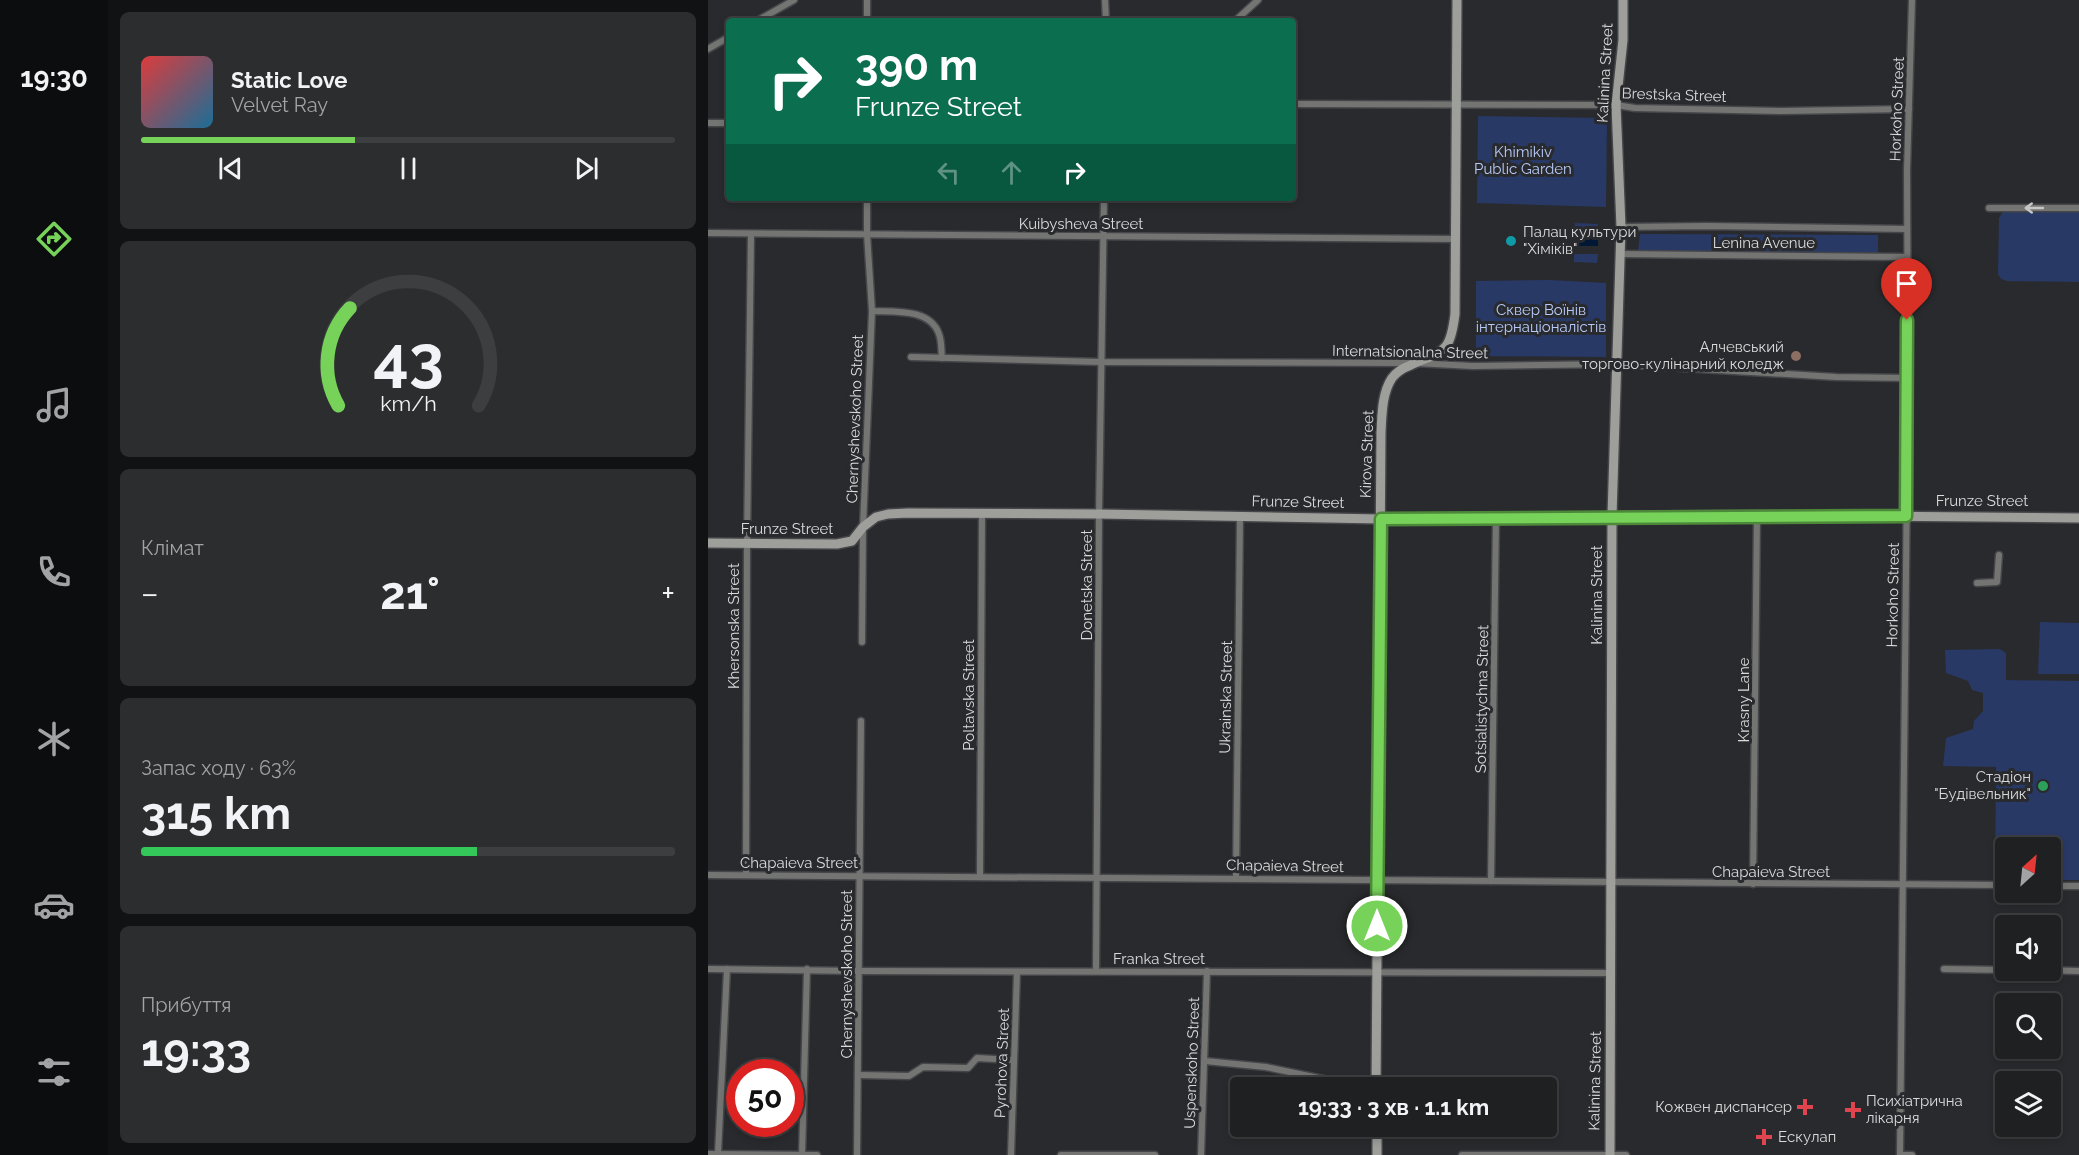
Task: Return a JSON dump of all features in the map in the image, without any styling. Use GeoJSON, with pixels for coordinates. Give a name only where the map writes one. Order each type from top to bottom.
{"type":"FeatureCollection","features":[{"type":"Feature","properties":{"kind":"street"},"geometry":{"type":"LineString","coordinates":[[762,18],[794,0]]}},
{"type":"Feature","properties":{"kind":"street"},"geometry":{"type":"LineString","coordinates":[[867,0],[867,18]]}},
{"type":"Feature","properties":{"kind":"street"},"geometry":{"type":"LineString","coordinates":[[1106,0],[1106,18]]}},
{"type":"Feature","properties":{"kind":"street"},"geometry":{"type":"LineString","coordinates":[[1238,18],[1258,0]]}},
{"type":"Feature","properties":{"kind":"street","name":"Kirova Street"},"geometry":{"type":"LineString","coordinates":[[1376,1077],[1381,432],[1384,395],[1392,378],[1400,369],[1439,354],[1448,344],[1453,330],[1455,314],[1457,0]]}},
{"type":"Feature","properties":{"kind":"street","name":"Kalinina Street"},"geometry":{"type":"LineString","coordinates":[[1610,1154],[1612,516],[1621,227],[1616,105],[1623,40],[1623,0]]}},
{"type":"Feature","properties":{"kind":"street","name":"Horkoho Street"},"geometry":{"type":"LineString","coordinates":[[1901,1155],[1908,378],[1907,229],[1912,0]]}},
{"type":"Feature","properties":{"kind":"street"},"geometry":{"type":"LineString","coordinates":[[708,49],[726,39]]}},
{"type":"Feature","properties":{"kind":"street","name":"Brestska Street"},"geometry":{"type":"LineString","coordinates":[[1296,104],[1616,105],[1635,108],[1781,111],[1909,109]]}},
{"type":"Feature","properties":{"kind":"street"},"geometry":{"type":"LineString","coordinates":[[708,123],[726,123]]}},
{"type":"Feature","properties":{"kind":"street","name":"Chernyshevskoho Street"},"geometry":{"type":"LineString","coordinates":[[861,642],[863,527],[872,311],[867,201]]}},
{"type":"Feature","properties":{"kind":"street","name":"Donetska Street"},"geometry":{"type":"LineString","coordinates":[[1096,971],[1104,201]]}},
{"type":"Feature","properties":{"kind":"street"},"geometry":{"type":"LineString","coordinates":[[1989,208],[2079,208]]}},
{"type":"Feature","properties":{"kind":"street","name":"Lenina Avenue"},"geometry":{"type":"LineString","coordinates":[[1621,227],[1907,229]]}},
{"type":"Feature","properties":{"kind":"street","name":"Kuibysheva Street"},"geometry":{"type":"LineString","coordinates":[[708,233],[1455,239]]}},
{"type":"Feature","properties":{"kind":"street","name":"Khersonska Street"},"geometry":{"type":"LineString","coordinates":[[746,875],[751,234]]}},
{"type":"Feature","properties":{"kind":"street","name":"Lenina Avenue"},"geometry":{"type":"LineString","coordinates":[[1620,254],[1907,257]]}},
{"type":"Feature","properties":{"kind":"street"},"geometry":{"type":"LineString","coordinates":[[872,311],[904,312],[927,319],[939,334],[942,358]]}},
{"type":"Feature","properties":{"kind":"street","name":"Internatsionalna Street"},"geometry":{"type":"LineString","coordinates":[[911,357],[1101,362],[1415,363],[1473,366],[1616,364],[1836,377],[1908,378]]}},
{"type":"Feature","properties":{"kind":"street","name":"Frunze Street"},"geometry":{"type":"LineString","coordinates":[[708,543],[837,544],[852,541],[863,527],[876,517],[888,514],[1099,513],[1381,519],[1756,515],[2079,518]]}},
{"type":"Feature","properties":{"kind":"street","name":"Poltavska Street"},"geometry":{"type":"LineString","coordinates":[[980,876],[982,514]]}},
{"type":"Feature","properties":{"kind":"street","name":"Krasny Lane"},"geometry":{"type":"LineString","coordinates":[[1753,884],[1756,515]]}},
{"type":"Feature","properties":{"kind":"street","name":"Ukrainska Street"},"geometry":{"type":"LineString","coordinates":[[1236,878],[1240,516]]}},
{"type":"Feature","properties":{"kind":"street","name":"Sotsialistychna Street"},"geometry":{"type":"LineString","coordinates":[[1491,881],[1496,517]]}},
{"type":"Feature","properties":{"kind":"street"},"geometry":{"type":"LineString","coordinates":[[1977,583],[1997,582],[1999,555]]}},
{"type":"Feature","properties":{"kind":"street","name":"Chernyshevskoho Street"},"geometry":{"type":"LineString","coordinates":[[857,1155],[860,1076],[861,721]]}},
{"type":"Feature","properties":{"kind":"street","name":"Chapaieva Street"},"geometry":{"type":"LineString","coordinates":[[708,875],[860,874],[1995,885]]}},
{"type":"Feature","properties":{"kind":"street"},"geometry":{"type":"LineString","coordinates":[[2061,886],[2079,886]]}},
{"type":"Feature","properties":{"kind":"street","name":"Franka Street"},"geometry":{"type":"LineString","coordinates":[[708,969],[1611,973]]}},
{"type":"Feature","properties":{"kind":"street"},"geometry":{"type":"LineString","coordinates":[[718,1154],[727,969]]}},
{"type":"Feature","properties":{"kind":"street"},"geometry":{"type":"LineString","coordinates":[[802,1155],[807,969]]}},
{"type":"Feature","properties":{"kind":"street"},"geometry":{"type":"LineString","coordinates":[[1944,969],[1995,970]]}},
{"type":"Feature","properties":{"kind":"street","name":"Uspenskoho Street"},"geometry":{"type":"LineString","coordinates":[[1201,1155],[1207,971]]}},
{"type":"Feature","properties":{"kind":"street"},"geometry":{"type":"LineString","coordinates":[[2061,971],[2079,971]]}},
{"type":"Feature","properties":{"kind":"street","name":"Pyrohova Street"},"geometry":{"type":"LineString","coordinates":[[1011,1155],[1017,972]]}},
{"type":"Feature","properties":{"kind":"street"},"geometry":{"type":"LineString","coordinates":[[860,1076],[909,1076],[923,1066],[968,1068],[976,1058],[1013,1060]]}},
{"type":"Feature","properties":{"kind":"street"},"geometry":{"type":"LineString","coordinates":[[1205,1061],[1266,1067],[1314,1077]]}},
{"type":"Feature","properties":{"kind":"street"},"geometry":{"type":"LineString","coordinates":[[1377,1137],[1377,1155]]}},
{"type":"Feature","properties":{"kind":"street"},"geometry":{"type":"LineString","coordinates":[[708,1154],[817,1155]]}},
{"type":"Feature","properties":{"kind":"street"},"geometry":{"type":"LineString","coordinates":[[1061,1155],[1155,1155]]}},
{"type":"Feature","properties":{"kind":"street"},"geometry":{"type":"LineString","coordinates":[[1462,1155],[1626,1155]]}},
{"type":"Feature","properties":{"kind":"street"},"geometry":{"type":"LineString","coordinates":[[1901,1155],[1912,1155]]}},
{"type":"Feature","properties":{"kind":"green space","name":"Khimikiv Public Garden"},"geometry":{"type":"Polygon","coordinates":[[[1478,116],[1607,118],[1606,207],[1477,203],[1478,116]]]}},
{"type":"Feature","properties":{"kind":"green space"},"geometry":{"type":"Polygon","coordinates":[[[2009,210],[2079,211],[2079,282],[2001,279],[1998,274],[1999,218],[2002,213],[2009,210]]]}},
{"type":"Feature","properties":{"kind":"green space"},"geometry":{"type":"Polygon","coordinates":[[[1575,223],[1598,224],[1598,232],[1574,231],[1575,223]]]}},
{"type":"Feature","properties":{"kind":"green space"},"geometry":{"type":"Polygon","coordinates":[[[1640,234],[1878,235],[1878,253],[1638,251],[1640,234]]]}},
{"type":"Feature","properties":{"kind":"green space"},"geometry":{"type":"Polygon","coordinates":[[[1574,254],[1598,254],[1597,263],[1574,262],[1574,254]]]}},
{"type":"Feature","properties":{"kind":"green space","name":"Сквер Воїнів інтернаціоналістів"},"geometry":{"type":"Polygon","coordinates":[[[1550,280],[1606,283],[1606,357],[1476,356],[1476,281],[1550,280]]]}},
{"type":"Feature","properties":{"kind":"green space"},"geometry":{"type":"Polygon","coordinates":[[[2040,622],[2079,623],[2079,674],[2038,674],[2040,622]]]}},
{"type":"Feature","properties":{"kind":"green space"},"geometry":{"type":"Polygon","coordinates":[[[2000,649],[2006,653],[2006,680],[2079,681],[2079,880],[2061,880],[2061,837],[1995,837],[1996,767],[1943,766],[1946,738],[1973,729],[1974,721],[1983,711],[1983,693],[1972,690],[1968,681],[1946,673],[1945,650],[2000,649]]]}},
{"type":"Feature","properties":{"kind":"shaded area"},"geometry":{"type":"Polygon","coordinates":[[[1576,238],[1598,239],[1598,246],[1576,246],[1576,238]]]}},
{"type":"Feature","properties":{"kind":"place","name":"Палац культури \"Хіміків\""},"geometry":{"type":"Point","coordinates":[1511,241]}},
{"type":"Feature","properties":{"kind":"place","name":"Алчевський торгово-кулінарний коледж"},"geometry":{"type":"Point","coordinates":[1796,356]}},
{"type":"Feature","properties":{"kind":"place","name":"Стадіон \"Будівельник\""},"geometry":{"type":"Point","coordinates":[2043,786]}},
{"type":"Feature","properties":{"kind":"place","name":"Кожвен диспансер"},"geometry":{"type":"Point","coordinates":[1805,1107]}},
{"type":"Feature","properties":{"kind":"place","name":"Психіатрична лікарня"},"geometry":{"type":"Point","coordinates":[1853,1110]}},
{"type":"Feature","properties":{"kind":"place","name":"Ескулап"},"geometry":{"type":"Point","coordinates":[1764,1137]}},
{"type":"Feature","properties":{"kind":"route"},"geometry":{"type":"LineString","coordinates":[[1377,926],[1381,519],[1756,515],[1906,516],[1907,320]]}}]}
